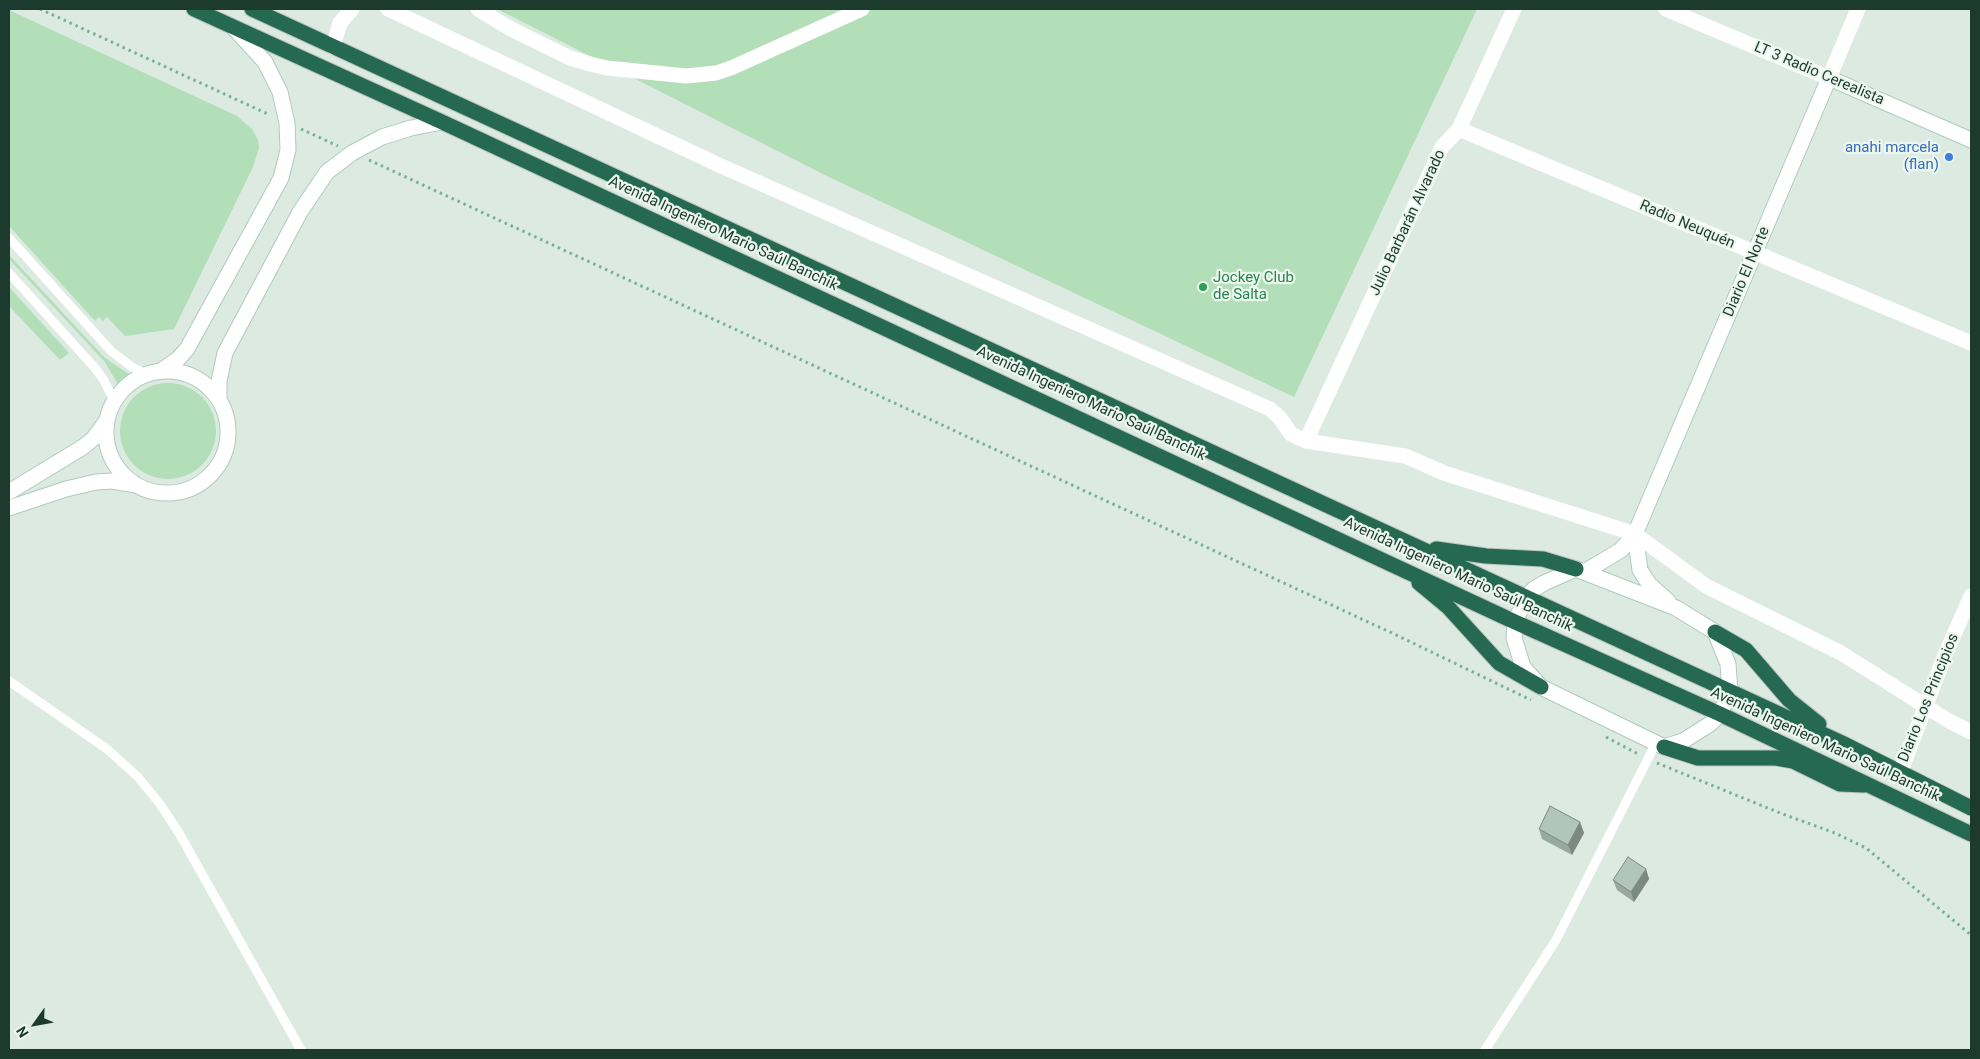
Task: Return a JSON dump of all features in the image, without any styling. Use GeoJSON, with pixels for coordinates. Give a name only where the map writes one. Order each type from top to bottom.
{"type":"FeatureCollection","features":[{"type":"Feature","properties":{"kind":"highway","name":"Avenida Ingeniero Mario Saúl Banchik"},"geometry":{"type":"LineString","coordinates":[[194,9],[442,122],[1515,622],[1720,714],[1971,834]]}},
{"type":"Feature","properties":{"kind":"highway","name":"Avenida Ingeniero Mario Saúl Banchik"},"geometry":{"type":"LineString","coordinates":[[252,9],[1857,750],[1971,808]]}},
{"type":"Feature","properties":{"kind":"highway"},"geometry":{"type":"LineString","coordinates":[[1417,546],[1486,556],[1543,559],[1581,570]]}},
{"type":"Feature","properties":{"kind":"highway"},"geometry":{"type":"LineString","coordinates":[[1396,565],[1448,607],[1499,663],[1542,687]]}},
{"type":"Feature","properties":{"kind":"highway"},"geometry":{"type":"LineString","coordinates":[[1716,632],[1746,650],[1801,712],[1857,750]]}},
{"type":"Feature","properties":{"kind":"highway"},"geometry":{"type":"LineString","coordinates":[[1660,745],[1698,758],[1776,758],[1793,761],[1840,784],[1868,784]]}},
{"type":"Feature","properties":{"kind":"street"},"geometry":{"type":"LineString","coordinates":[[333,47],[339,16],[352,9]]}},
{"type":"Feature","properties":{"kind":"street"},"geometry":{"type":"LineString","coordinates":[[388,9],[721,166],[1270,410],[1280,418],[1291,434],[1306,441],[1406,456],[1444,473],[1635,534],[1706,586],[1841,653],[1971,732]]}},
{"type":"Feature","properties":{"kind":"street"},"geometry":{"type":"LineString","coordinates":[[478,9],[511,29],[570,58],[607,68],[693,76],[716,73],[731,68],[862,9]]}},
{"type":"Feature","properties":{"kind":"street","name":"Julio Barbarán Alvarado"},"geometry":{"type":"LineString","coordinates":[[1306,441],[1442,147],[1459,129],[1514,9]]}},
{"type":"Feature","properties":{"kind":"street","name":"LT 3 Radio Cerealista"},"geometry":{"type":"LineString","coordinates":[[1666,9],[1971,140]]}},
{"type":"Feature","properties":{"kind":"street","name":"Diario El Norte"},"geometry":{"type":"LineString","coordinates":[[1635,534],[1858,9]]}},
{"type":"Feature","properties":{"kind":"street"},"geometry":{"type":"LineString","coordinates":[[137,485],[122,474],[112,458],[106,439],[107,420],[114,400],[128,384],[178,359],[187,349],[281,178],[288,150],[287,123],[280,92],[265,62],[234,28]]}},
{"type":"Feature","properties":{"kind":"street"},"geometry":{"type":"LineString","coordinates":[[219,399],[219,381],[225,353],[300,212],[327,172],[352,153],[396,132],[442,122]]}},
{"type":"Feature","properties":{"kind":"street","name":"Radio Neuquén"},"geometry":{"type":"LineString","coordinates":[[1459,129],[1971,343]]}},
{"type":"Feature","properties":{"kind":"street"},"geometry":{"type":"LineString","coordinates":[[9,508],[96,482],[112,481],[137,485],[156,492],[176,493],[196,487],[212,474],[223,458],[229,438],[227,418],[219,399],[208,386],[194,376],[178,371],[153,372]]}},
{"type":"Feature","properties":{"kind":"street"},"geometry":{"type":"LineString","coordinates":[[9,492],[83,447],[94,438],[107,420]]}},
{"type":"Feature","properties":{"kind":"street"},"geometry":{"type":"LineString","coordinates":[[1581,570],[1676,608],[1716,632],[1728,664],[1730,692],[1720,714],[1699,733],[1660,745],[1542,687],[1523,667],[1514,638],[1515,622],[1526,597],[1544,583],[1581,570],[1621,550],[1635,534]]}},
{"type":"Feature","properties":{"kind":"street"},"geometry":{"type":"LineString","coordinates":[[1635,534],[1640,570],[1649,584],[1676,608]]}},
{"type":"Feature","properties":{"kind":"street","name":"Diario Los Principios"},"geometry":{"type":"LineString","coordinates":[[1900,773],[1971,596]]}},
{"type":"Feature","properties":{"kind":"lane"},"geometry":{"type":"LineString","coordinates":[[9,238],[111,351],[132,367],[153,372]]}},
{"type":"Feature","properties":{"kind":"lane"},"geometry":{"type":"LineString","coordinates":[[9,273],[95,368],[114,400]]}},
{"type":"Feature","properties":{"kind":"lane"},"geometry":{"type":"LineString","coordinates":[[9,681],[107,749],[138,777],[160,804],[179,833],[301,1050]]}},
{"type":"Feature","properties":{"kind":"lane"},"geometry":{"type":"LineString","coordinates":[[1484,1050],[1556,940],[1649,760],[1660,745]]}},
{"type":"Feature","properties":{"kind":"path"},"geometry":{"type":"LineString","coordinates":[[40,9],[1383,629],[1540,705]]}},
{"type":"Feature","properties":{"kind":"path"},"geometry":{"type":"LineString","coordinates":[[1600,734],[1649,760],[1834,833],[1866,848],[1971,935]]}},
{"type":"Feature","properties":{"kind":"green space","name":"Jockey Club de Salta"},"geometry":{"type":"Polygon","coordinates":[[[497,9],[1477,9],[1294,397],[829,177],[497,9]]]}},
{"type":"Feature","properties":{"kind":"green space"},"geometry":{"type":"Polygon","coordinates":[[[9,10],[237,116],[252,129],[258,140],[259,148],[253,167],[174,329],[125,336],[107,317],[103,321],[99,317],[95,321],[9,226],[9,10]]]}},
{"type":"Feature","properties":{"kind":"green space"},"geometry":{"type":"Polygon","coordinates":[[[9,255],[105,358],[129,374],[117,383],[105,362],[9,259],[9,255]]]}},
{"type":"Feature","properties":{"kind":"green space"},"geometry":{"type":"Polygon","coordinates":[[[9,287],[69,353],[60,360],[9,306],[9,287]]]}},
{"type":"Feature","properties":{"kind":"green space"},"geometry":{"type":"Polygon","coordinates":[[[168,383],[187,386],[202,397],[213,412],[216,431],[213,450],[202,465],[187,476],[168,479],[149,476],[134,465],[123,450],[120,431],[123,412],[134,397],[149,386],[168,383]]]}},
{"type":"Feature","properties":{"kind":"building"},"geometry":{"type":"Polygon","coordinates":[[[1550,806],[1580,822],[1568,845],[1539,829],[1550,806]]]}},
{"type":"Feature","properties":{"kind":"building"},"geometry":{"type":"Polygon","coordinates":[[[1628,857],[1646,869],[1631,892],[1613,880],[1628,857]]]}},
{"type":"Feature","properties":{"kind":"place","name":"anahi marcela (flan)"},"geometry":{"type":"Point","coordinates":[1949,157]}},
{"type":"Feature","properties":{"kind":"place","name":"Jockey Club de Salta"},"geometry":{"type":"Point","coordinates":[1203,287]}}]}
